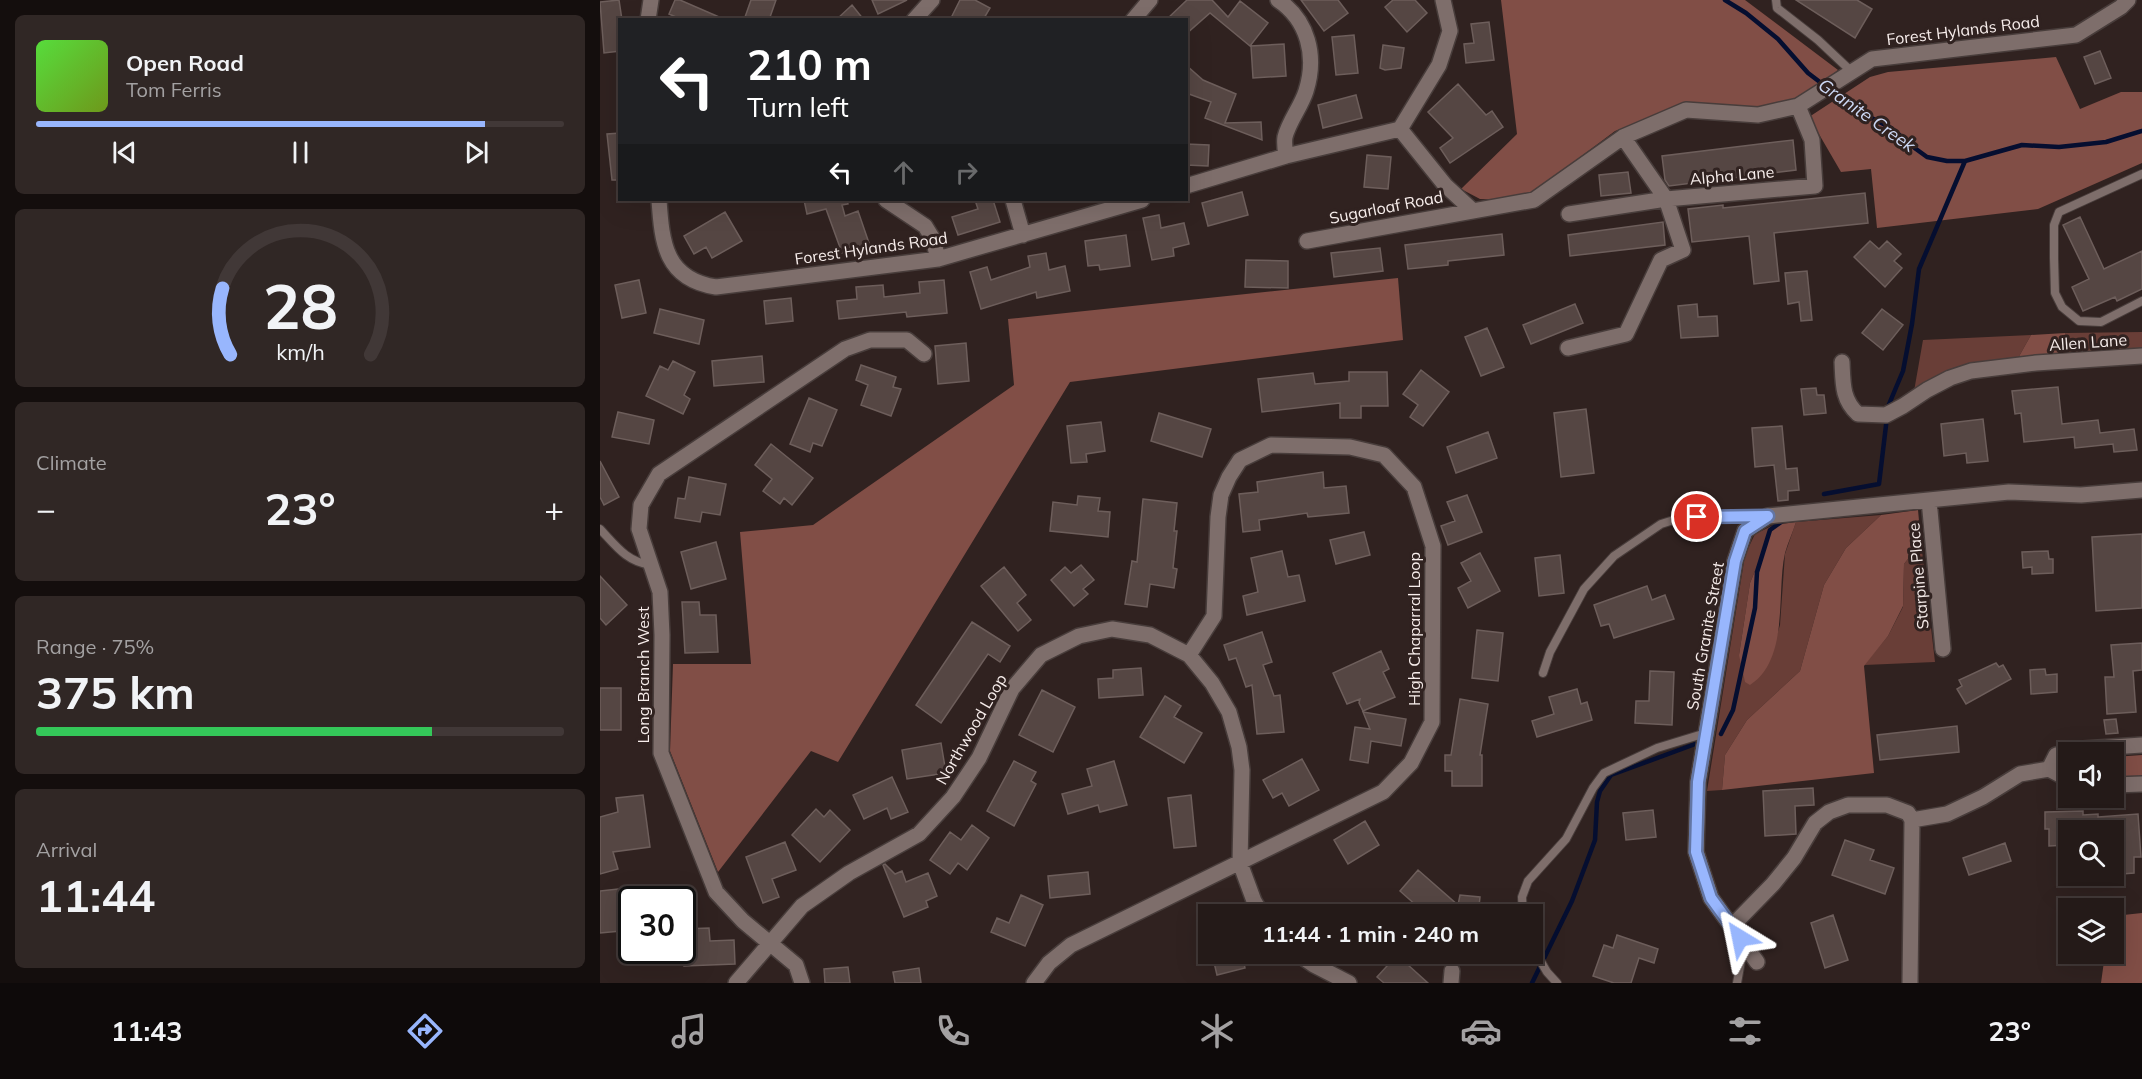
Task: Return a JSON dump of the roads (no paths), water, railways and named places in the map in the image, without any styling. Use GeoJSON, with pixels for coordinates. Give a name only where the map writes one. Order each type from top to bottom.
{"type":"FeatureCollection","features":[{"type":"Feature","properties":{"kind":"street"},"geometry":{"type":"LineString","coordinates":[[648,18],[651,0]]}},
{"type":"Feature","properties":{"kind":"street"},"geometry":{"type":"LineString","coordinates":[[916,18],[932,0]]}},
{"type":"Feature","properties":{"kind":"street"},"geometry":{"type":"LineString","coordinates":[[1135,18],[1150,0]]}},
{"type":"Feature","properties":{"kind":"street"},"geometry":{"type":"LineString","coordinates":[[1278,0],[1291,9],[1304,28],[1309,47],[1311,70],[1306,91],[1285,138],[1286,156]]}},
{"type":"Feature","properties":{"kind":"street"},"geometry":{"type":"LineString","coordinates":[[1188,185],[1286,156],[1400,129],[1439,65],[1450,31],[1443,0]]}},
{"type":"Feature","properties":{"kind":"street","name":"Forest Hylands Road"},"geometry":{"type":"LineString","coordinates":[[1472,210],[1534,200],[1623,137],[1686,110],[1758,115],[1798,106],[1872,58],[2076,35],[2121,7],[2128,0]]}},
{"type":"Feature","properties":{"kind":"street","name":"Alpha Lane"},"geometry":{"type":"LineString","coordinates":[[1569,214],[1666,199],[1815,186],[1812,140],[1798,106]]}},
{"type":"Feature","properties":{"kind":"street"},"geometry":{"type":"LineString","coordinates":[[1400,129],[1445,185],[1472,210]]}},
{"type":"Feature","properties":{"kind":"street"},"geometry":{"type":"LineString","coordinates":[[1568,348],[1626,334],[1661,260],[1683,250],[1666,199],[1623,137]]}},
{"type":"Feature","properties":{"kind":"street","name":"Forest Hylands Road"},"geometry":{"type":"LineString","coordinates":[[659,201],[661,232],[667,255],[688,278],[702,284],[716,286],[938,259],[1138,201]]}},
{"type":"Feature","properties":{"kind":"street"},"geometry":{"type":"LineString","coordinates":[[887,201],[925,226],[933,239],[938,259]]}},
{"type":"Feature","properties":{"kind":"street"},"geometry":{"type":"LineString","coordinates":[[1013,201],[1023,235]]}},
{"type":"Feature","properties":{"kind":"street","name":"Sugarloaf Road"},"geometry":{"type":"LineString","coordinates":[[1307,241],[1472,210]]}},
{"type":"Feature","properties":{"kind":"street","name":"Long Branch West"},"geometry":{"type":"LineString","coordinates":[[802,983],[796,965],[743,921],[716,892],[661,753],[660,592],[639,529],[642,505],[659,474],[845,349],[870,340],[907,340],[924,354]]}},
{"type":"Feature","properties":{"kind":"street","name":"Allen Lane"},"geometry":{"type":"LineString","coordinates":[[1842,362],[1844,391],[1849,406],[1858,414],[1883,415],[1950,378],[1971,371],[2036,363],[2142,356]]}},
{"type":"Feature","properties":{"kind":"street","name":"High Chaparral Loop"},"geometry":{"type":"LineString","coordinates":[[1034,983],[1049,963],[1071,945],[1383,792],[1411,763],[1432,722],[1433,546],[1414,487],[1384,455],[1350,447],[1271,446],[1240,460],[1221,495],[1214,616],[1189,655]]}},
{"type":"Feature","properties":{"kind":"street"},"geometry":{"type":"LineString","coordinates":[[1768,516],[2010,492],[2081,495],[2142,490]]}},
{"type":"Feature","properties":{"kind":"street","name":"Starpine Place"},"geometry":{"type":"LineString","coordinates":[[1929,500],[1943,649]]}},
{"type":"Feature","properties":{"kind":"street","name":"South Granite Street"},"geometry":{"type":"LineString","coordinates":[[1752,955],[1711,898],[1696,852],[1698,782],[1735,561],[1745,531],[1768,516]]}},
{"type":"Feature","properties":{"kind":"street","name":"Northwood Loop"},"geometry":{"type":"LineString","coordinates":[[736,983],[802,906],[849,873],[919,834],[940,812],[979,758],[1012,689],[1041,655],[1078,636],[1112,628],[1150,635],[1189,655],[1212,683],[1230,712],[1242,770],[1240,863],[1256,904]]}},
{"type":"Feature","properties":{"kind":"street"},"geometry":{"type":"LineString","coordinates":[[2049,769],[2056,755],[2083,749],[2142,745]]}},
{"type":"Feature","properties":{"kind":"street"},"geometry":{"type":"LineString","coordinates":[[1912,820],[1947,814],[1983,797],[2020,774],[2049,769],[2058,774]]}},
{"type":"Feature","properties":{"kind":"street"},"geometry":{"type":"LineString","coordinates":[[2124,784],[2142,784]]}},
{"type":"Feature","properties":{"kind":"street"},"geometry":{"type":"LineString","coordinates":[[1732,926],[1773,884],[1794,858],[1815,824],[1829,812],[1848,805],[1887,806],[1908,813],[1912,820],[1910,983]]}},
{"type":"Feature","properties":{"kind":"street"},"geometry":{"type":"LineString","coordinates":[[1313,964],[1349,983]]}},
{"type":"Feature","properties":{"kind":"lane"},"geometry":{"type":"LineString","coordinates":[[1776,0],[1778,8],[1818,40],[1852,72]]}},
{"type":"Feature","properties":{"kind":"lane"},"geometry":{"type":"LineString","coordinates":[[2142,174],[2059,212],[2054,225],[2055,293],[2062,307],[2079,321],[2101,322],[2142,301]]}},
{"type":"Feature","properties":{"kind":"lane"},"geometry":{"type":"LineString","coordinates":[[1543,673],[1550,652],[1584,589],[1614,556],[1661,524],[1680,518],[1768,516]]}},
{"type":"Feature","properties":{"kind":"lane"},"geometry":{"type":"LineString","coordinates":[[600,529],[626,556],[639,563],[651,565]]}},
{"type":"Feature","properties":{"kind":"lane"},"geometry":{"type":"LineString","coordinates":[[1522,904],[1522,897],[1528,881],[1566,839],[1593,788],[1604,773],[1657,748],[1706,733]]}},
{"type":"Feature","properties":{"kind":"lane"},"geometry":{"type":"LineString","coordinates":[[1737,983],[1742,961],[1752,955]]}},
{"type":"Feature","properties":{"kind":"lane"},"geometry":{"type":"LineString","coordinates":[[1542,964],[1557,983]]}},
{"type":"Feature","properties":{"kind":"waterway","name":"Granite Creek"},"geometry":{"type":"LineString","coordinates":[[1725,0],[1746,13],[1778,39],[1808,73],[1858,111],[1891,128],[1927,157],[1947,161],[1965,161],[2022,145],[2059,147],[2106,142],[2142,131]]}},
{"type":"Feature","properties":{"kind":"waterway"},"geometry":{"type":"LineString","coordinates":[[1887,409],[1903,371],[1919,269],[1965,161]]}},
{"type":"Feature","properties":{"kind":"waterway"},"geometry":{"type":"LineString","coordinates":[[1824,494],[1879,484],[1887,417]]}},
{"type":"Feature","properties":{"kind":"waterway"},"geometry":{"type":"LineString","coordinates":[[1721,734],[1733,710],[1755,608],[1757,572],[1770,530],[1784,520]]}},
{"type":"Feature","properties":{"kind":"waterway"},"geometry":{"type":"LineString","coordinates":[[1532,983],[1572,901],[1595,840],[1597,802],[1600,791],[1611,775],[1698,743]]}}]}
